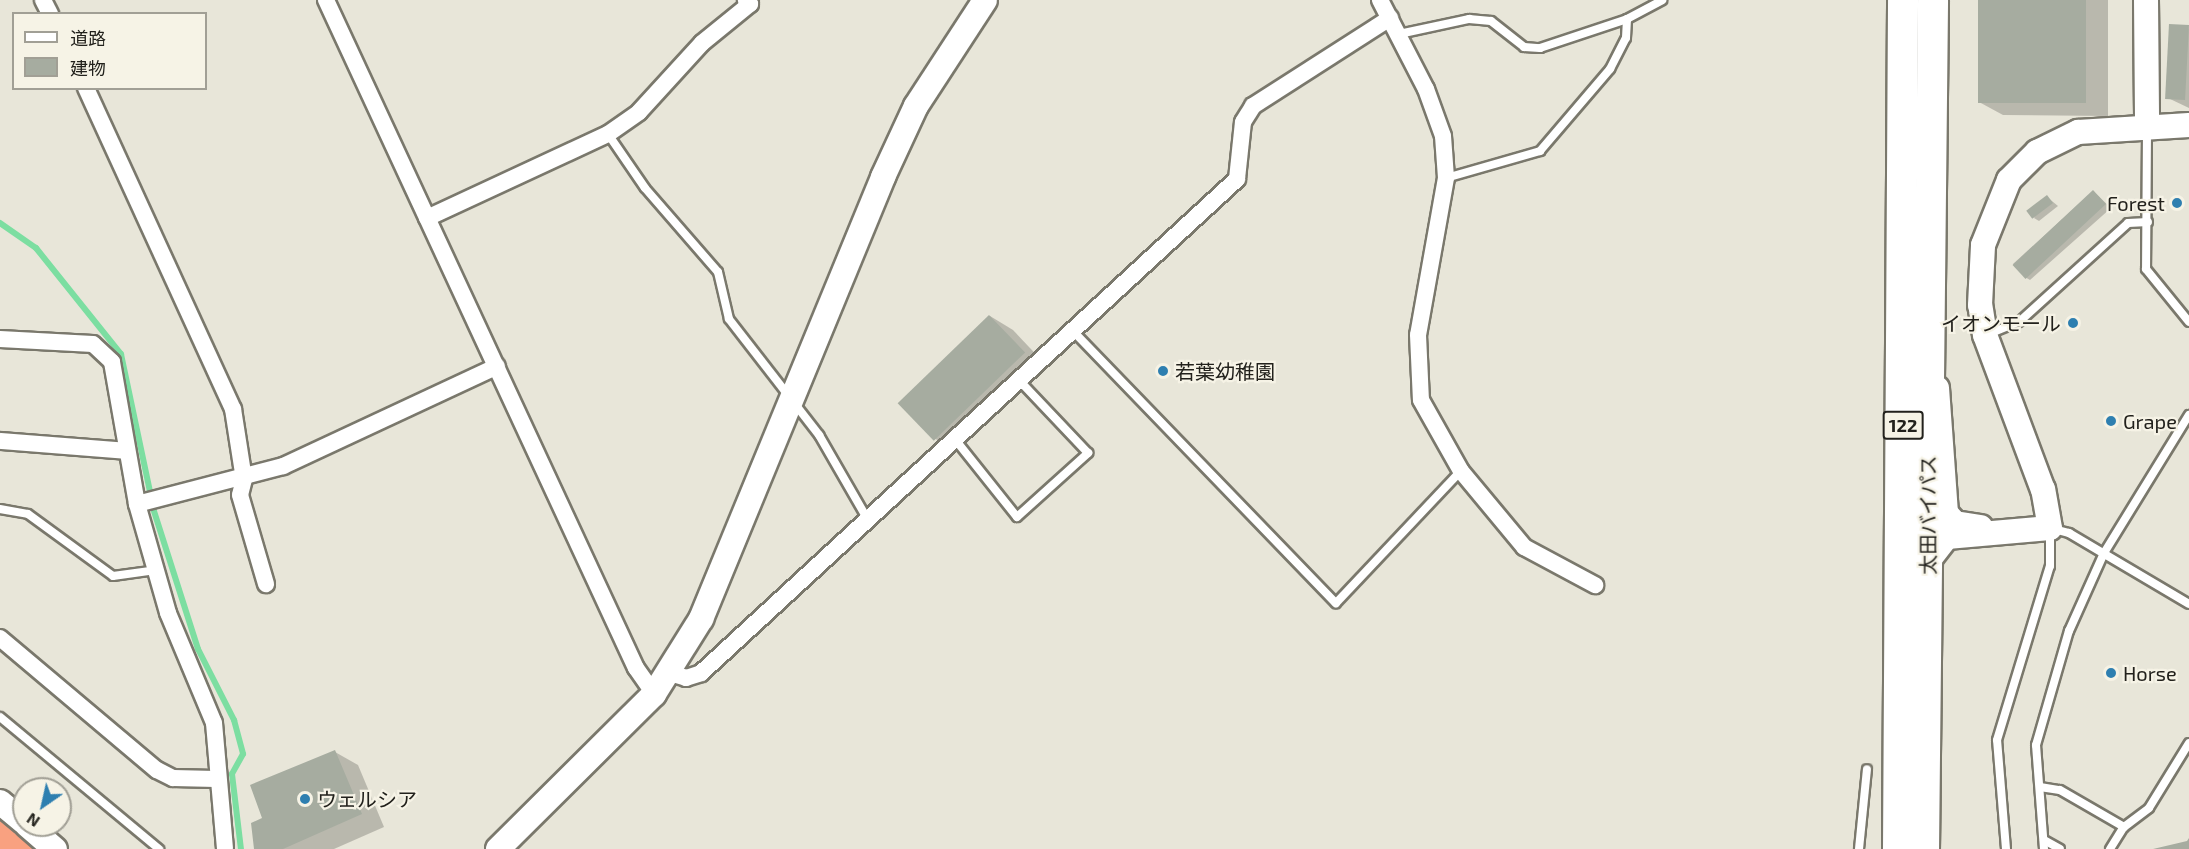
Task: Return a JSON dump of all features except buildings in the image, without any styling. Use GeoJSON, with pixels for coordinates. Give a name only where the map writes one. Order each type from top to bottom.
{"type":"FeatureCollection","features":[{"type":"Feature","properties":{"kind":"highway","name":"太田バイパス"},"geometry":{"type":"LineString","coordinates":[[1898,849],[1903,0]]}},
{"type":"Feature","properties":{"kind":"highway","name":"太田バイパス"},"geometry":{"type":"LineString","coordinates":[[1924,849],[1933,0]]}},
{"type":"Feature","properties":{"kind":"street"},"geometry":{"type":"LineString","coordinates":[[326,0],[641,677],[654,694]]}},
{"type":"Feature","properties":{"kind":"street"},"geometry":{"type":"LineString","coordinates":[[498,849],[654,694],[670,673],[701,619],[916,106],[985,0]]}},
{"type":"Feature","properties":{"kind":"street"},"geometry":{"type":"LineString","coordinates":[[1380,0],[1399,34],[1443,136],[1446,177],[1418,335],[1416,377],[1420,400],[1461,471],[1524,547],[1595,585]]}},
{"type":"Feature","properties":{"kind":"street"},"geometry":{"type":"LineString","coordinates":[[2146,0],[2147,126]]}},
{"type":"Feature","properties":{"kind":"street"},"geometry":{"type":"LineString","coordinates":[[427,218],[608,134],[639,112],[702,43],[751,1]]}},
{"type":"Feature","properties":{"kind":"street"},"geometry":{"type":"LineString","coordinates":[[670,673],[686,678],[701,673],[1237,179],[1243,122],[1253,106],[1390,18]]}},
{"type":"Feature","properties":{"kind":"street"},"geometry":{"type":"LineString","coordinates":[[87,90],[233,409],[244,479],[240,495],[266,585]]}},
{"type":"Feature","properties":{"kind":"street"},"geometry":{"type":"LineString","coordinates":[[1928,561],[1947,537],[1995,530],[2050,528],[2043,490],[1985,335],[1983,245],[2009,180],[2037,152],[2078,132],[2189,125]]}},
{"type":"Feature","properties":{"kind":"street"},"geometry":{"type":"LineString","coordinates":[[0,339],[103,350],[112,362],[137,504],[156,570],[214,723],[216,779],[225,849]]}},
{"type":"Feature","properties":{"kind":"street"},"geometry":{"type":"LineString","coordinates":[[137,504],[244,479],[496,366]]}},
{"type":"Feature","properties":{"kind":"street"},"geometry":{"type":"LineString","coordinates":[[1929,373],[1942,400],[1946,513],[1955,523],[1995,530]]}},
{"type":"Feature","properties":{"kind":"street"},"geometry":{"type":"LineString","coordinates":[[0,441],[127,451]]}},
{"type":"Feature","properties":{"kind":"street"},"geometry":{"type":"LineString","coordinates":[[0,638],[157,770],[173,777],[216,779]]}},
{"type":"Feature","properties":{"kind":"street"},"geometry":{"type":"LineString","coordinates":[[0,802],[12,813]]}},
{"type":"Feature","properties":{"kind":"street"},"geometry":{"type":"LineString","coordinates":[[41,837],[55,849]]}},
{"type":"Feature","properties":{"kind":"lane"},"geometry":{"type":"LineString","coordinates":[[1399,34],[1469,19],[1491,21],[1524,47],[1539,48],[1627,20],[1662,0]]}},
{"type":"Feature","properties":{"kind":"lane"},"geometry":{"type":"LineString","coordinates":[[1446,177],[1540,151],[1610,69],[1626,38],[1627,20]]}},
{"type":"Feature","properties":{"kind":"lane"},"geometry":{"type":"LineString","coordinates":[[2147,126],[2148,276],[2189,322]]}},
{"type":"Feature","properties":{"kind":"lane"},"geometry":{"type":"LineString","coordinates":[[608,134],[645,188],[718,272],[729,320],[819,435],[867,518]]}},
{"type":"Feature","properties":{"kind":"lane"},"geometry":{"type":"LineString","coordinates":[[1985,335],[2019,322],[2128,223],[2148,222]]}},
{"type":"Feature","properties":{"kind":"lane"},"geometry":{"type":"LineString","coordinates":[[1072,330],[1336,603],[1461,471]]}},
{"type":"Feature","properties":{"kind":"lane"},"geometry":{"type":"LineString","coordinates":[[954,438],[1017,517],[1088,453],[1018,379]]}},
{"type":"Feature","properties":{"kind":"lane"},"geometry":{"type":"LineString","coordinates":[[2060,849],[2044,845],[2039,726],[2069,631],[2104,553],[2189,415]]}},
{"type":"Feature","properties":{"kind":"lane"},"geometry":{"type":"LineString","coordinates":[[0,509],[28,514],[112,576],[156,570]]}},
{"type":"Feature","properties":{"kind":"lane"},"geometry":{"type":"LineString","coordinates":[[2007,849],[1997,740],[2050,566],[2050,528],[2104,553],[2189,604]]}},
{"type":"Feature","properties":{"kind":"lane"},"geometry":{"type":"LineString","coordinates":[[0,717],[159,849]]}},
{"type":"Feature","properties":{"kind":"lane"},"geometry":{"type":"LineString","coordinates":[[2110,849],[2124,828],[2149,808],[2189,743]]}},
{"type":"Feature","properties":{"kind":"lane"},"geometry":{"type":"LineString","coordinates":[[1858,849],[1867,769]]}},
{"type":"Feature","properties":{"kind":"lane"},"geometry":{"type":"LineString","coordinates":[[2040,787],[2060,790],[2124,828]]}},
{"type":"Feature","properties":{"kind":"shaded area"},"geometry":{"type":"Polygon","coordinates":[[[0,820],[12,830],[12,837],[21,837],[35,849],[0,849],[0,820]]]}},
{"type":"Feature","properties":{"kind":"waterway"},"geometry":{"type":"LineString","coordinates":[[0,223],[36,248],[121,354],[150,492]]}},
{"type":"Feature","properties":{"kind":"waterway"},"geometry":{"type":"LineString","coordinates":[[153,508],[198,649],[234,720],[243,754],[232,774],[241,849]]}},
{"type":"Feature","properties":{"kind":"place","name":"Forest"},"geometry":{"type":"Point","coordinates":[2177,203]}},
{"type":"Feature","properties":{"kind":"place","name":"イオンモール"},"geometry":{"type":"Point","coordinates":[2073,323]}},
{"type":"Feature","properties":{"kind":"place","name":"若葉幼稚園"},"geometry":{"type":"Point","coordinates":[1163,371]}},
{"type":"Feature","properties":{"kind":"place","name":"Grape"},"geometry":{"type":"Point","coordinates":[2111,421]}},
{"type":"Feature","properties":{"kind":"place","name":"Horse"},"geometry":{"type":"Point","coordinates":[2111,673]}},
{"type":"Feature","properties":{"kind":"place","name":"ウェルシア"},"geometry":{"type":"Point","coordinates":[305,799]}}]}
